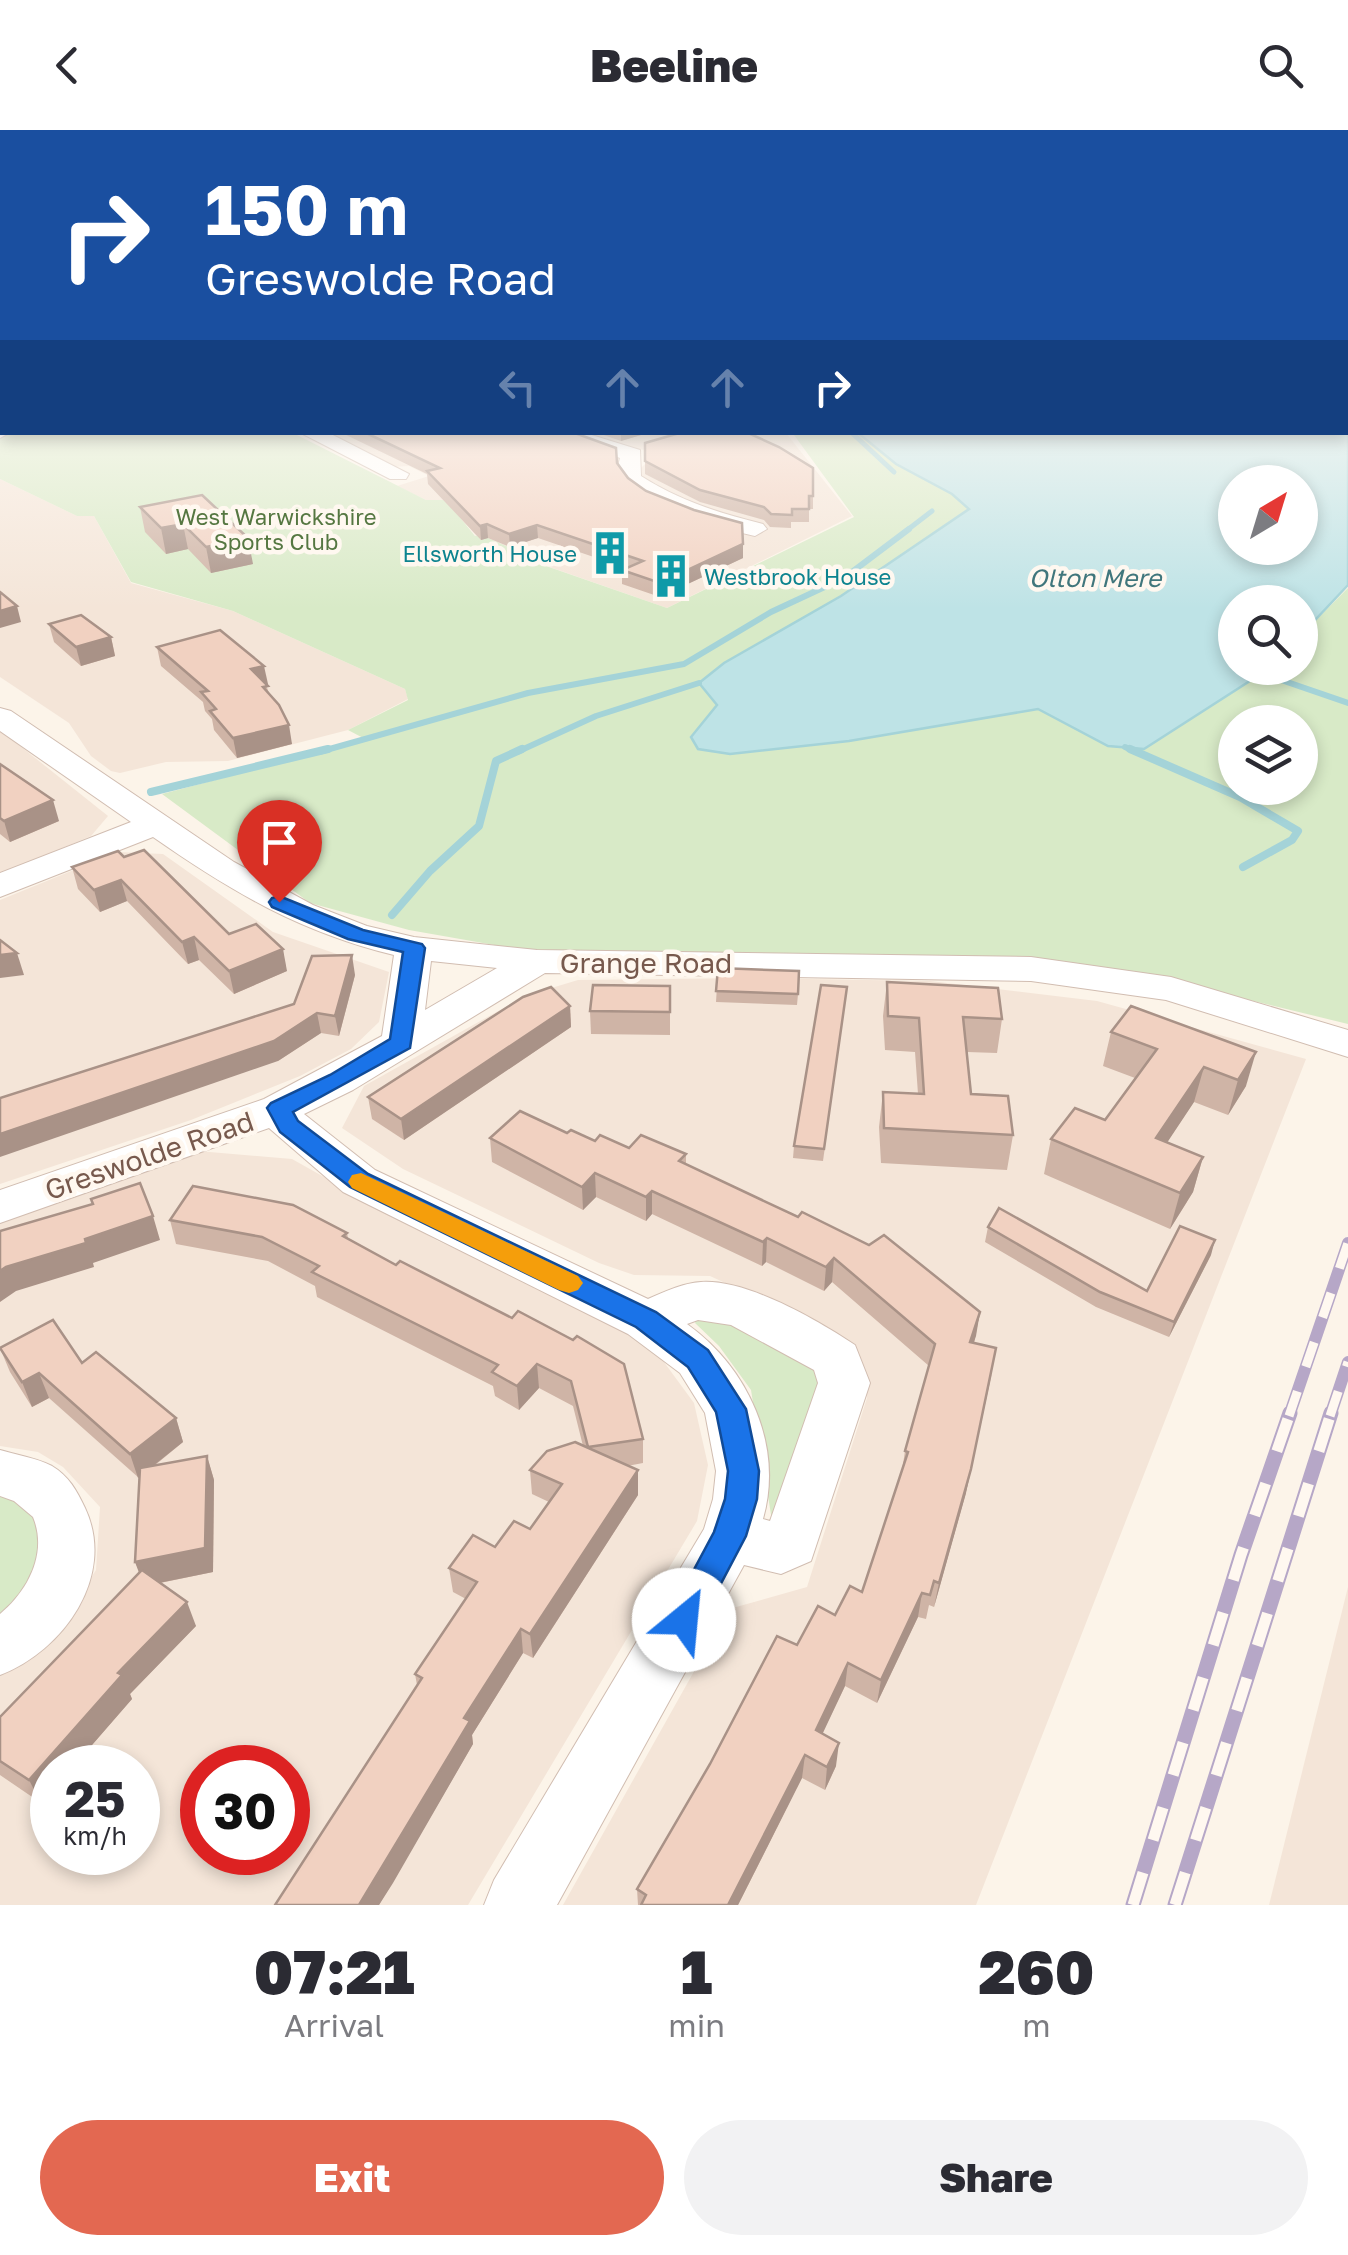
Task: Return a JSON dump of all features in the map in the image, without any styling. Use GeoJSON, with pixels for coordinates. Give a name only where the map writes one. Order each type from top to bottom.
{"type":"FeatureCollection","features":[{"type":"Feature","properties":{"kind":"street"},"geometry":{"type":"LineString","coordinates":[[334,444],[398,474]]}},
{"type":"Feature","properties":{"kind":"street"},"geometry":{"type":"LineString","coordinates":[[598,444],[632,455],[628,467],[631,479],[694,520],[755,529]]}},
{"type":"Feature","properties":{"kind":"street"},"geometry":{"type":"LineString","coordinates":[[621,451],[649,444]]}},
{"type":"Feature","properties":{"kind":"street","name":"Grange Road"},"geometry":{"type":"LineString","coordinates":[[0,716],[222,869],[300,913],[356,934],[414,948],[536,961],[1031,969],[1171,989],[1338,1040]]}},
{"type":"Feature","properties":{"kind":"street"},"geometry":{"type":"LineString","coordinates":[[0,886],[156,824]]}},
{"type":"Feature","properties":{"kind":"street"},"geometry":{"type":"LineString","coordinates":[[402,1043],[414,948]]}},
{"type":"Feature","properties":{"kind":"street","name":"Greswolde Road"},"geometry":{"type":"LineString","coordinates":[[0,1207],[280,1108],[338,1080],[536,961]]}},
{"type":"Feature","properties":{"kind":"street"},"geometry":{"type":"LineString","coordinates":[[280,1108],[288,1126],[359,1181],[646,1320],[698,1358],[731,1409],[744,1471],[730,1536],[520,1905]]}},
{"type":"Feature","properties":{"kind":"street"},"geometry":{"type":"LineString","coordinates":[[646,1320],[700,1300],[720,1302],[815,1344],[837,1358],[844,1383],[791,1543],[781,1549],[730,1536]]}},
{"type":"Feature","properties":{"kind":"street"},"geometry":{"type":"LineString","coordinates":[[0,1473],[27,1476],[51,1494],[67,1522],[66,1566],[42,1613],[0,1646]]}},
{"type":"Feature","properties":{"kind":"shaded area"},"geometry":{"type":"Polygon","coordinates":[[[342,444],[576,444],[621,460],[617,475],[708,513],[642,478],[641,468],[657,452],[607,444],[795,444],[852,516],[667,608],[524,558],[476,536],[446,500],[426,500],[397,486],[429,476],[409,466],[390,467],[342,444]]]}},
{"type":"Feature","properties":{"kind":"shaded area"},"geometry":{"type":"Polygon","coordinates":[[[0,479],[77,516],[94,516],[131,583],[233,611],[405,689],[408,699],[348,730],[228,761],[166,762],[120,773],[111,771],[91,756],[69,723],[0,677],[0,479]]]}},
{"type":"Feature","properties":{"kind":"shaded area"},"geometry":{"type":"Polygon","coordinates":[[[0,730],[108,816],[91,836],[0,874],[0,730]]]}},
{"type":"Feature","properties":{"kind":"shaded area"},"geometry":{"type":"Polygon","coordinates":[[[118,852],[163,854],[273,932],[389,972],[379,1022],[351,1049],[300,1076],[191,1120],[0,1184],[0,900],[118,852]]]}},
{"type":"Feature","properties":{"kind":"shaded area"},"geometry":{"type":"Polygon","coordinates":[[[578,980],[930,981],[1097,1001],[1306,1059],[976,1905],[563,1905],[729,1609],[807,1587],[867,1398],[865,1376],[857,1351],[839,1335],[710,1276],[634,1275],[599,1263],[403,1169],[342,1128],[364,1086],[525,996],[578,980]]]}},
{"type":"Feature","properties":{"kind":"shaded area"},"geometry":{"type":"Polygon","coordinates":[[[198,1151],[292,1159],[438,1241],[564,1298],[650,1343],[694,1403],[708,1465],[697,1521],[468,1905],[0,1905],[0,1674],[57,1630],[96,1570],[100,1507],[63,1467],[38,1452],[0,1446],[0,1222],[198,1151]]]}},
{"type":"Feature","properties":{"kind":"shaded area"},"geometry":{"type":"Polygon","coordinates":[[[1348,1587],[1348,1905],[1269,1905],[1348,1587]]]}},
{"type":"Feature","properties":{"kind":"green space","name":"West Warwickshire Sports Club"},"geometry":{"type":"Polygon","coordinates":[[[0,444],[315,444],[426,500],[446,500],[475,536],[481,535],[529,556],[526,559],[667,608],[854,517],[800,444],[871,444],[896,464],[952,494],[969,508],[841,596],[724,663],[700,682],[718,705],[699,749],[730,754],[849,741],[1038,709],[1108,746],[1144,749],[1244,685],[1318,685],[1318,618],[1348,588],[1348,1024],[1188,985],[534,952],[409,930],[310,903],[162,794],[367,740],[348,730],[408,700],[405,689],[233,611],[131,582],[94,516],[77,516],[0,479],[0,444]]]}},
{"type":"Feature","properties":{"kind":"green space"},"geometry":{"type":"Polygon","coordinates":[[[727,1310],[832,1370],[772,1521],[751,1390],[719,1346],[695,1323],[701,1312],[727,1310]]]}},
{"type":"Feature","properties":{"kind":"green space"},"geometry":{"type":"Polygon","coordinates":[[[0,1486],[25,1492],[55,1555],[0,1630],[0,1486]]]}},
{"type":"Feature","properties":{"kind":"water","name":"Olton Mere"},"geometry":{"type":"Polygon","coordinates":[[[871,444],[1348,444],[1348,585],[1318,617],[1318,585],[1218,585],[1218,685],[1244,685],[1144,749],[1108,746],[1038,709],[849,741],[730,754],[698,749],[691,737],[717,705],[699,683],[724,663],[841,596],[969,509],[952,494],[896,464],[871,444]]]}},
{"type":"Feature","properties":{"kind":"building"},"geometry":{"type":"Polygon","coordinates":[[[389,444],[605,444],[616,448],[617,463],[628,478],[646,491],[742,523],[743,544],[660,583],[622,570],[643,561],[537,525],[509,534],[487,524],[480,526],[427,471],[440,468],[389,444]]]}},
{"type":"Feature","properties":{"kind":"building"},"geometry":{"type":"Polygon","coordinates":[[[645,444],[772,444],[813,468],[813,496],[809,496],[809,509],[792,509],[792,515],[771,514],[764,507],[700,490],[645,461],[645,444]]]}},
{"type":"Feature","properties":{"kind":"building"},"geometry":{"type":"Polygon","coordinates":[[[202,495],[248,538],[206,547],[183,524],[161,528],[140,507],[202,495]]]}},
{"type":"Feature","properties":{"kind":"building"},"geometry":{"type":"Polygon","coordinates":[[[0,592],[17,606],[0,611],[0,592]]]}},
{"type":"Feature","properties":{"kind":"building"},"geometry":{"type":"Polygon","coordinates":[[[81,615],[111,637],[76,647],[49,624],[81,615]]]}},
{"type":"Feature","properties":{"kind":"building"},"geometry":{"type":"Polygon","coordinates":[[[220,630],[264,666],[251,669],[268,686],[263,687],[279,705],[289,725],[233,738],[210,711],[216,709],[201,692],[208,691],[157,647],[220,630]]]}},
{"type":"Feature","properties":{"kind":"building"},"geometry":{"type":"Polygon","coordinates":[[[0,764],[53,800],[4,821],[0,818],[0,764]]]}},
{"type":"Feature","properties":{"kind":"building"},"geometry":{"type":"Polygon","coordinates":[[[144,850],[229,934],[256,924],[283,949],[229,971],[194,937],[182,942],[121,880],[94,890],[72,867],[118,851],[124,857],[144,850]]]}},
{"type":"Feature","properties":{"kind":"building"},"geometry":{"type":"Polygon","coordinates":[[[0,940],[17,953],[0,955],[0,940]]]}},
{"type":"Feature","properties":{"kind":"building"},"geometry":{"type":"Polygon","coordinates":[[[352,955],[335,1016],[317,1013],[274,1041],[0,1134],[0,1098],[294,1004],[312,956],[352,955]]]}},
{"type":"Feature","properties":{"kind":"building"},"geometry":{"type":"Polygon","coordinates":[[[718,968],[799,971],[798,994],[716,991],[718,968]]]}},
{"type":"Feature","properties":{"kind":"building"},"geometry":{"type":"Polygon","coordinates":[[[887,982],[998,988],[1002,1019],[963,1017],[971,1094],[1008,1096],[1013,1135],[884,1128],[883,1092],[924,1094],[919,1018],[888,1016],[887,982]]]}},
{"type":"Feature","properties":{"kind":"building"},"geometry":{"type":"Polygon","coordinates":[[[593,985],[670,986],[670,1012],[590,1011],[593,985]]]}},
{"type":"Feature","properties":{"kind":"building"},"geometry":{"type":"Polygon","coordinates":[[[821,985],[847,987],[824,1149],[794,1146],[821,985]]]}},
{"type":"Feature","properties":{"kind":"building"},"geometry":{"type":"Polygon","coordinates":[[[551,987],[570,1006],[401,1119],[368,1097],[523,997],[551,987]]]}},
{"type":"Feature","properties":{"kind":"building"},"geometry":{"type":"Polygon","coordinates":[[[1131,1006],[1256,1052],[1238,1080],[1204,1067],[1156,1138],[1203,1157],[1180,1193],[1051,1139],[1075,1108],[1105,1120],[1157,1049],[1111,1032],[1131,1006]]]}},
{"type":"Feature","properties":{"kind":"building"},"geometry":{"type":"Polygon","coordinates":[[[520,1111],[567,1133],[571,1130],[595,1141],[600,1135],[629,1148],[641,1135],[686,1154],[679,1161],[798,1217],[802,1212],[869,1245],[884,1235],[980,1312],[970,1342],[996,1348],[971,1469],[939,1583],[934,1581],[930,1595],[922,1593],[881,1680],[848,1663],[816,1730],[839,1743],[827,1767],[805,1755],[728,1905],[641,1905],[646,1895],[637,1889],[710,1764],[777,1636],[797,1645],[818,1606],[835,1615],[850,1586],[862,1592],[908,1452],[905,1451],[935,1344],[834,1258],[826,1267],[652,1191],[646,1197],[595,1173],[582,1187],[490,1138],[520,1111]]]}},
{"type":"Feature","properties":{"kind":"building"},"geometry":{"type":"Polygon","coordinates":[[[140,1183],[153,1216],[0,1271],[0,1231],[93,1204],[91,1199],[140,1183]]]}},
{"type":"Feature","properties":{"kind":"building"},"geometry":{"type":"Polygon","coordinates":[[[193,1186],[293,1205],[396,1265],[400,1261],[512,1318],[518,1311],[573,1340],[577,1336],[624,1364],[643,1439],[588,1447],[571,1381],[537,1364],[517,1386],[492,1372],[498,1365],[312,1272],[319,1266],[262,1237],[170,1220],[193,1186]]]}},
{"type":"Feature","properties":{"kind":"building"},"geometry":{"type":"Polygon","coordinates":[[[999,1208],[1147,1291],[1180,1226],[1215,1240],[1174,1322],[1100,1292],[988,1227],[999,1208]]]}},
{"type":"Feature","properties":{"kind":"building"},"geometry":{"type":"Polygon","coordinates":[[[53,1320],[82,1363],[96,1352],[176,1418],[130,1454],[39,1373],[22,1382],[0,1348],[53,1320]]]}},
{"type":"Feature","properties":{"kind":"building"},"geometry":{"type":"Polygon","coordinates":[[[575,1442],[638,1470],[530,1634],[521,1629],[464,1718],[470,1721],[359,1905],[275,1905],[294,1875],[310,1875],[310,1851],[422,1678],[415,1674],[477,1582],[449,1568],[473,1535],[495,1547],[514,1521],[530,1529],[562,1484],[530,1470],[547,1451],[575,1442]]]}},
{"type":"Feature","properties":{"kind":"building"},"geometry":{"type":"Polygon","coordinates":[[[207,1456],[205,1548],[135,1562],[140,1468],[207,1456]]]}},
{"type":"Feature","properties":{"kind":"building"},"geometry":{"type":"Polygon","coordinates":[[[142,1570],[187,1602],[118,1673],[122,1675],[60,1745],[30,1745],[29,1780],[0,1761],[0,1717],[142,1570]]]}},
{"type":"Feature","properties":{"kind":"waterway"},"geometry":{"type":"LineString","coordinates":[[864,444],[894,472]]}},
{"type":"Feature","properties":{"kind":"waterway"},"geometry":{"type":"LineString","coordinates":[[906,531],[932,511]]}},
{"type":"Feature","properties":{"kind":"waterway"},"geometry":{"type":"LineString","coordinates":[[319,752],[528,693],[684,664],[771,612],[844,578],[909,529]]}},
{"type":"Feature","properties":{"kind":"waterway"},"geometry":{"type":"LineString","coordinates":[[517,752],[596,716],[699,683]]}},
{"type":"Feature","properties":{"kind":"waterway"},"geometry":{"type":"LineString","coordinates":[[1296,685],[1348,703]]}},
{"type":"Feature","properties":{"kind":"waterway"},"geometry":{"type":"LineString","coordinates":[[1125,747],[1136,752]]}},
{"type":"Feature","properties":{"kind":"waterway"},"geometry":{"type":"LineString","coordinates":[[151,792],[328,749]]}},
{"type":"Feature","properties":{"kind":"waterway"},"geometry":{"type":"LineString","coordinates":[[392,915],[430,871],[479,826],[496,761],[522,749]]}},
{"type":"Feature","properties":{"kind":"waterway"},"geometry":{"type":"LineString","coordinates":[[1130,749],[1240,797],[1298,831],[1292,840],[1243,867]]}},
{"type":"Feature","properties":{"kind":"railway"},"geometry":{"type":"LineString","coordinates":[[1289,1416],[1348,1243]]}},
{"type":"Feature","properties":{"kind":"railway"},"geometry":{"type":"LineString","coordinates":[[1331,1413],[1348,1362]]}},
{"type":"Feature","properties":{"kind":"railway"},"geometry":{"type":"LineString","coordinates":[[1133,1905],[1241,1555],[1290,1413]]}},
{"type":"Feature","properties":{"kind":"railway"},"geometry":{"type":"LineString","coordinates":[[1175,1905],[1331,1413]]}},
{"type":"Feature","properties":{"kind":"slow traffic"},"geometry":{"type":"LineString","coordinates":[[361,1182],[569,1283]]}},
{"type":"Feature","properties":{"kind":"place","name":"Ellsworth House"},"geometry":{"type":"Point","coordinates":[610,553]}},
{"type":"Feature","properties":{"kind":"place","name":"Westbrook House"},"geometry":{"type":"Point","coordinates":[671,576]}},
{"type":"Feature","properties":{"kind":"route"},"geometry":{"type":"LineString","coordinates":[[279,902],[356,934],[414,948],[402,1043],[280,1108],[288,1126],[359,1181],[646,1320],[698,1358],[731,1409],[744,1471],[741,1499],[730,1536],[684,1620]]}}]}
